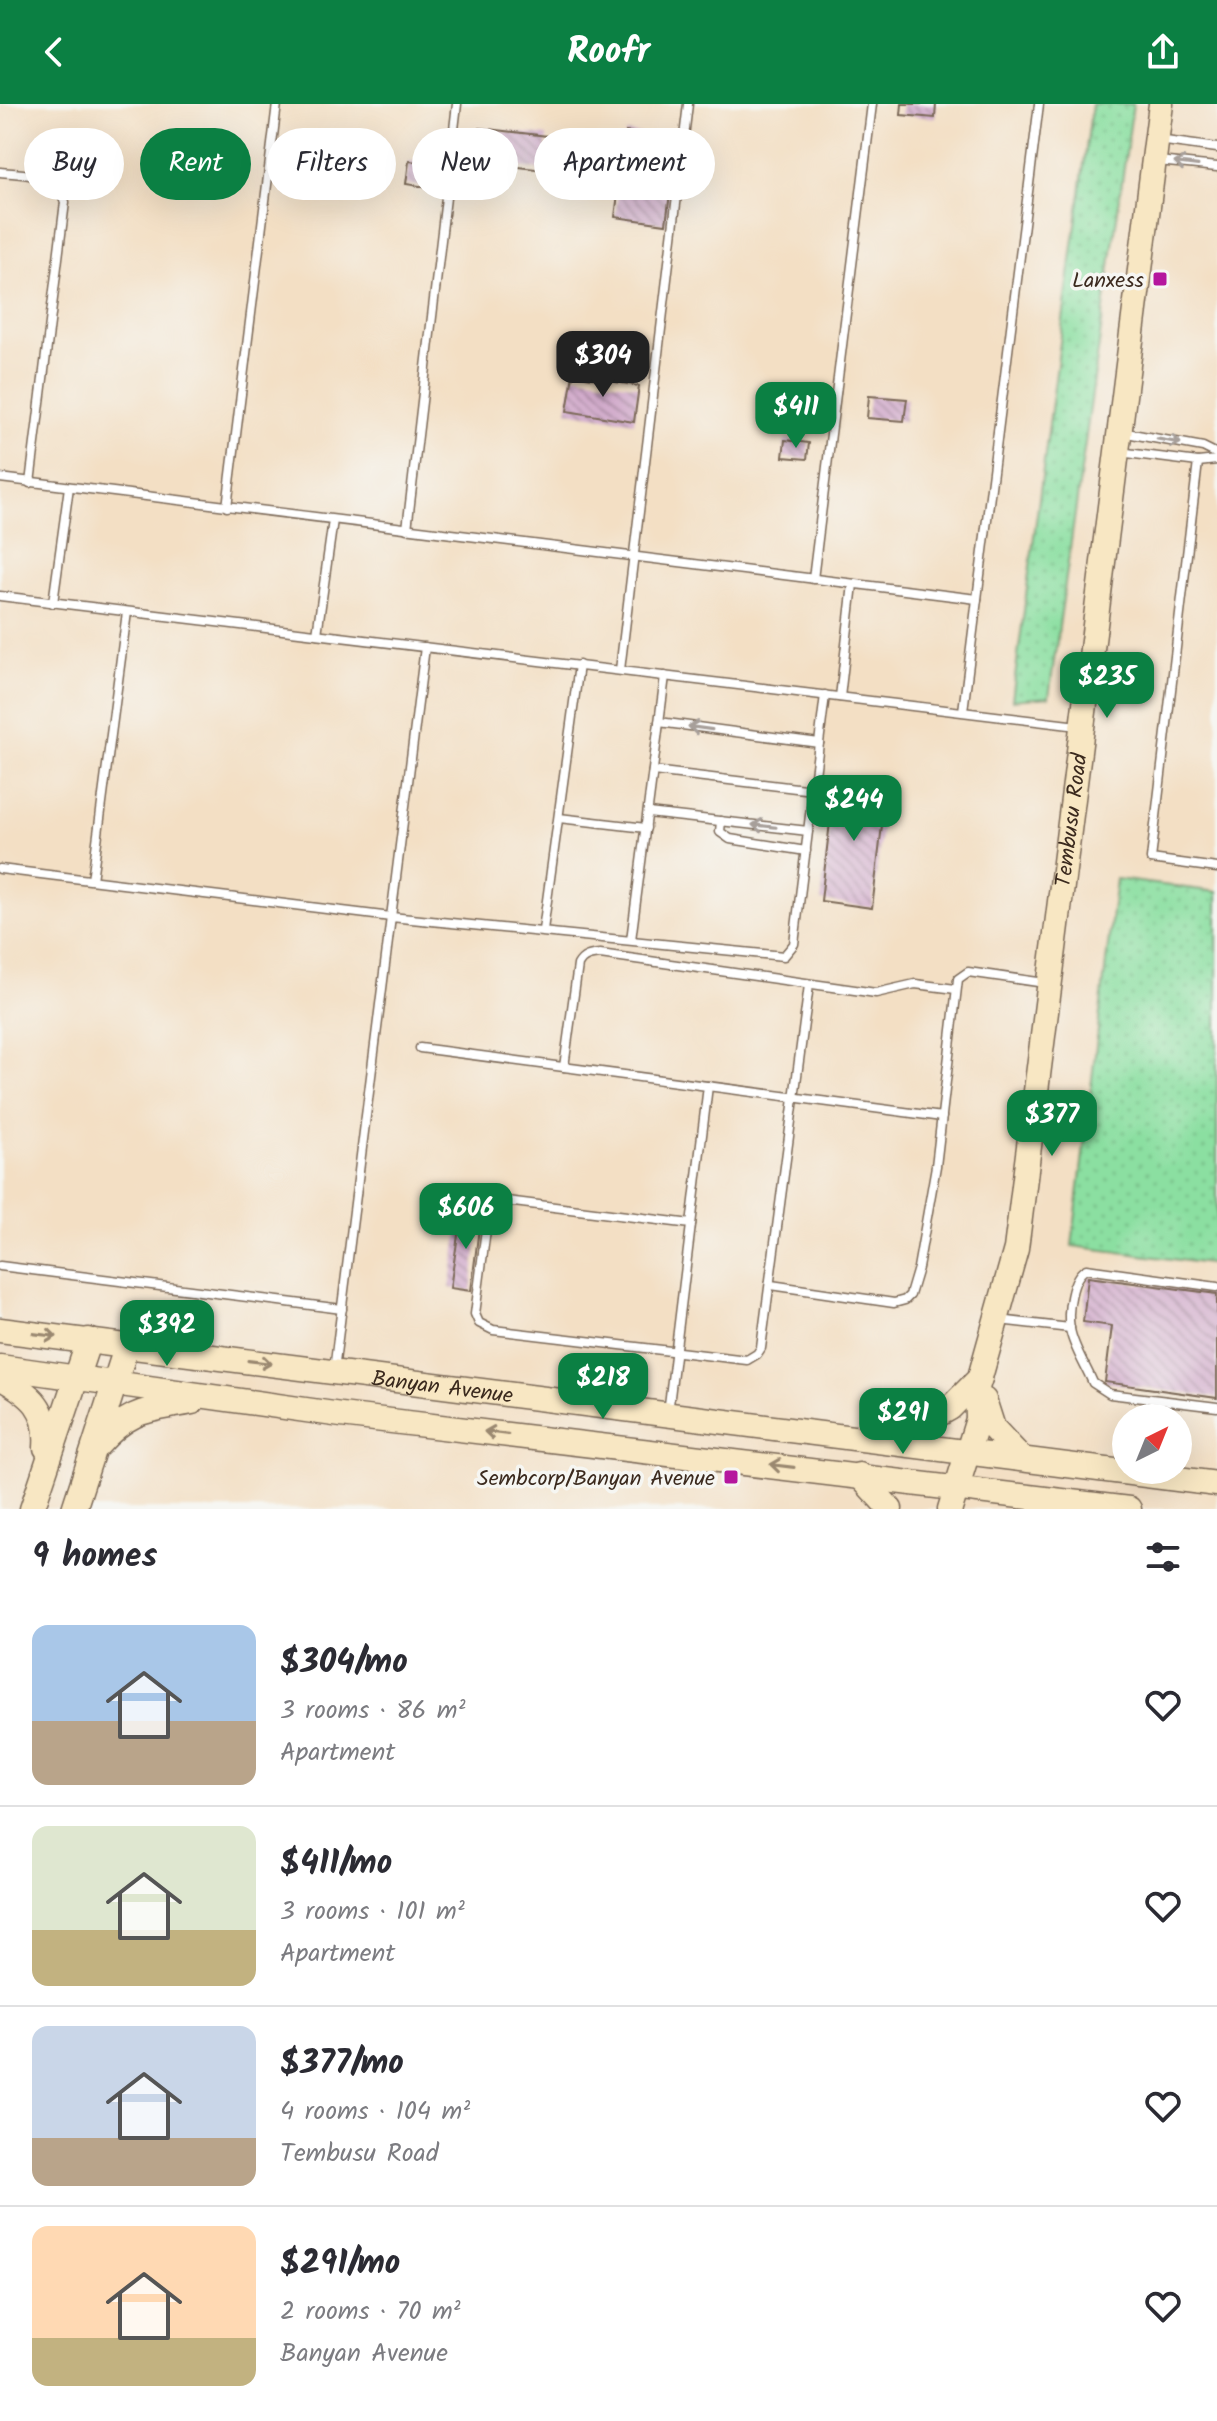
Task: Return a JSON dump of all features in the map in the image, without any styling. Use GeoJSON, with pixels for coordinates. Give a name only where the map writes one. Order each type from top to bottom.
{"type":"FeatureCollection","features":[{"type":"Feature","properties":{"kind":"street","name":"Tembusu Road"},"geometry":{"type":"LineString","coordinates":[[933,1509],[949,1494],[960,1450],[978,1419],[978,1383],[1016,1249],[1161,104]]}},
{"type":"Feature","properties":{"kind":"street","name":"Banyan Avenue"},"geometry":{"type":"LineString","coordinates":[[0,1330],[1217,1484]]}},
{"type":"Feature","properties":{"kind":"street"},"geometry":{"type":"LineString","coordinates":[[32,1509],[89,1340]]}},
{"type":"Feature","properties":{"kind":"street"},"geometry":{"type":"LineString","coordinates":[[74,1509],[127,1345]]}},
{"type":"Feature","properties":{"kind":"street","name":"Banyan Avenue"},"geometry":{"type":"LineString","coordinates":[[0,1367],[214,1398],[859,1475],[949,1494],[1022,1495],[1129,1509]]}},
{"type":"Feature","properties":{"kind":"street"},"geometry":{"type":"LineString","coordinates":[[0,1377],[25,1391],[40,1408],[47,1434],[44,1467]]}},
{"type":"Feature","properties":{"kind":"street"},"geometry":{"type":"LineString","coordinates":[[889,1442],[950,1408],[978,1383],[993,1428],[1021,1458]]}},
{"type":"Feature","properties":{"kind":"street"},"geometry":{"type":"LineString","coordinates":[[92,1451],[130,1415],[214,1398]]}},
{"type":"Feature","properties":{"kind":"street"},"geometry":{"type":"LineString","coordinates":[[859,1475],[890,1509]]}},
{"type":"Feature","properties":{"kind":"street"},"geometry":{"type":"LineString","coordinates":[[992,1509],[1022,1495]]}},
{"type":"Feature","properties":{"kind":"lane"},"geometry":{"type":"LineString","coordinates":[[227,507],[277,104]]}},
{"type":"Feature","properties":{"kind":"lane"},"geometry":{"type":"LineString","coordinates":[[407,529],[457,104]]}},
{"type":"Feature","properties":{"kind":"lane"},"geometry":{"type":"LineString","coordinates":[[620,670],[688,104]]}},
{"type":"Feature","properties":{"kind":"lane"},"geometry":{"type":"LineString","coordinates":[[813,579],[872,104]]}},
{"type":"Feature","properties":{"kind":"lane"},"geometry":{"type":"LineString","coordinates":[[963,711],[1039,104]]}},
{"type":"Feature","properties":{"kind":"lane"},"geometry":{"type":"LineString","coordinates":[[1156,150],[1217,148]]}},
{"type":"Feature","properties":{"kind":"lane"},"geometry":{"type":"LineString","coordinates":[[1156,150],[1217,167]]}},
{"type":"Feature","properties":{"kind":"lane"},"geometry":{"type":"LineString","coordinates":[[0,172],[45,177],[60,188],[65,202],[30,483]]}},
{"type":"Feature","properties":{"kind":"lane"},"geometry":{"type":"LineString","coordinates":[[1119,442],[1203,447],[1217,457]]}},
{"type":"Feature","properties":{"kind":"lane"},"geometry":{"type":"LineString","coordinates":[[1119,442],[1198,462],[1217,457]]}},
{"type":"Feature","properties":{"kind":"lane"},"geometry":{"type":"LineString","coordinates":[[1198,462],[1151,859],[1217,868]]}},
{"type":"Feature","properties":{"kind":"lane"},"geometry":{"type":"LineString","coordinates":[[0,478],[977,599]]}},
{"type":"Feature","properties":{"kind":"lane"},"geometry":{"type":"LineString","coordinates":[[53,603],[69,487]]}},
{"type":"Feature","properties":{"kind":"lane"},"geometry":{"type":"LineString","coordinates":[[317,634],[333,520]]}},
{"type":"Feature","properties":{"kind":"lane"},"geometry":{"type":"LineString","coordinates":[[840,697],[853,584]]}},
{"type":"Feature","properties":{"kind":"lane"},"geometry":{"type":"LineString","coordinates":[[0,596],[1082,727]]}},
{"type":"Feature","properties":{"kind":"lane"},"geometry":{"type":"LineString","coordinates":[[92,880],[127,612]]}},
{"type":"Feature","properties":{"kind":"lane"},"geometry":{"type":"LineString","coordinates":[[334,1371],[425,647]]}},
{"type":"Feature","properties":{"kind":"lane"},"geometry":{"type":"LineString","coordinates":[[543,930],[579,665]]}},
{"type":"Feature","properties":{"kind":"lane"},"geometry":{"type":"LineString","coordinates":[[631,940],[665,676]]}},
{"type":"Feature","properties":{"kind":"lane"},"geometry":{"type":"LineString","coordinates":[[0,869],[391,917],[784,956],[794,944],[825,695]]}},
{"type":"Feature","properties":{"kind":"lane"},"geometry":{"type":"LineString","coordinates":[[659,722],[819,743]]}},
{"type":"Feature","properties":{"kind":"lane"},"geometry":{"type":"LineString","coordinates":[[653,771],[813,790]]}},
{"type":"Feature","properties":{"kind":"lane"},"geometry":{"type":"LineString","coordinates":[[648,813],[808,831]]}},
{"type":"Feature","properties":{"kind":"lane"},"geometry":{"type":"LineString","coordinates":[[559,818],[646,828]]}},
{"type":"Feature","properties":{"kind":"lane"},"geometry":{"type":"LineString","coordinates":[[721,821],[720,832],[730,839],[806,851]]}},
{"type":"Feature","properties":{"kind":"lane"},"geometry":{"type":"LineString","coordinates":[[564,1067],[578,965],[581,959],[589,955],[600,954],[876,993],[915,984],[956,989]]}},
{"type":"Feature","properties":{"kind":"lane"},"geometry":{"type":"LineString","coordinates":[[771,1285],[894,1303],[910,1295],[918,1268],[942,1117],[958,979],[968,972],[1050,984]]}},
{"type":"Feature","properties":{"kind":"lane"},"geometry":{"type":"LineString","coordinates":[[691,1224],[490,1199],[474,1306],[479,1323],[493,1330],[675,1353],[752,1358],[761,1348],[771,1285],[809,985]]}},
{"type":"Feature","properties":{"kind":"lane"},"geometry":{"type":"LineString","coordinates":[[420,1048],[942,1117]]}},
{"type":"Feature","properties":{"kind":"lane"},"geometry":{"type":"LineString","coordinates":[[668,1413],[708,1086]]}},
{"type":"Feature","properties":{"kind":"lane"},"geometry":{"type":"LineString","coordinates":[[0,1266],[342,1309]]}},
{"type":"Feature","properties":{"kind":"lane"},"geometry":{"type":"LineString","coordinates":[[1217,1287],[1086,1269],[1073,1284],[1070,1328],[1093,1383],[1099,1389],[1110,1394],[1217,1407]]}},
{"type":"Feature","properties":{"kind":"lane"},"geometry":{"type":"LineString","coordinates":[[996,1320],[1070,1328]]}},
{"type":"Feature","properties":{"kind":"green space"},"geometry":{"type":"Polygon","coordinates":[[[1092,104],[1133,104],[1049,697],[1012,700],[1092,104]]]}},
{"type":"Feature","properties":{"kind":"green space"},"geometry":{"type":"Polygon","coordinates":[[[1116,879],[1217,892],[1217,1265],[1072,1246],[1116,879]]]}},
{"type":"Feature","properties":{"kind":"building"},"geometry":{"type":"Polygon","coordinates":[[[902,104],[936,104],[935,118],[901,115],[902,104]]]}},
{"type":"Feature","properties":{"kind":"building"},"geometry":{"type":"Polygon","coordinates":[[[518,133],[534,134],[534,169],[518,167],[518,133]]]}},
{"type":"Feature","properties":{"kind":"building"},"geometry":{"type":"Polygon","coordinates":[[[409,161],[412,161],[412,185],[406,184],[409,161]]]}},
{"type":"Feature","properties":{"kind":"building"},"geometry":{"type":"Polygon","coordinates":[[[617,200],[669,200],[666,224],[615,217],[617,200]]]}},
{"type":"Feature","properties":{"kind":"building"},"geometry":{"type":"Polygon","coordinates":[[[573,375],[639,386],[634,422],[567,411],[573,375]]]}},
{"type":"Feature","properties":{"kind":"building"},"geometry":{"type":"Polygon","coordinates":[[[869,396],[907,399],[904,421],[867,418],[869,396]]]}},
{"type":"Feature","properties":{"kind":"building"},"geometry":{"type":"Polygon","coordinates":[[[785,440],[809,443],[807,459],[783,457],[785,440]]]}},
{"type":"Feature","properties":{"kind":"building"},"geometry":{"type":"Polygon","coordinates":[[[835,778],[887,784],[872,908],[821,901],[835,778]]]}},
{"type":"Feature","properties":{"kind":"building"},"geometry":{"type":"Polygon","coordinates":[[[462,1209],[481,1212],[471,1291],[450,1288],[462,1209]]]}},
{"type":"Feature","properties":{"kind":"building"},"geometry":{"type":"Polygon","coordinates":[[[1088,1277],[1217,1294],[1217,1398],[1105,1382],[1112,1326],[1083,1322],[1088,1277]]]}},
{"type":"Feature","properties":{"kind":"place","name":"Lanxess"},"geometry":{"type":"Point","coordinates":[1160,279]}},
{"type":"Feature","properties":{"kind":"place","name":"Sembcorp/Banyan Avenue"},"geometry":{"type":"Point","coordinates":[731,1477]}}]}
